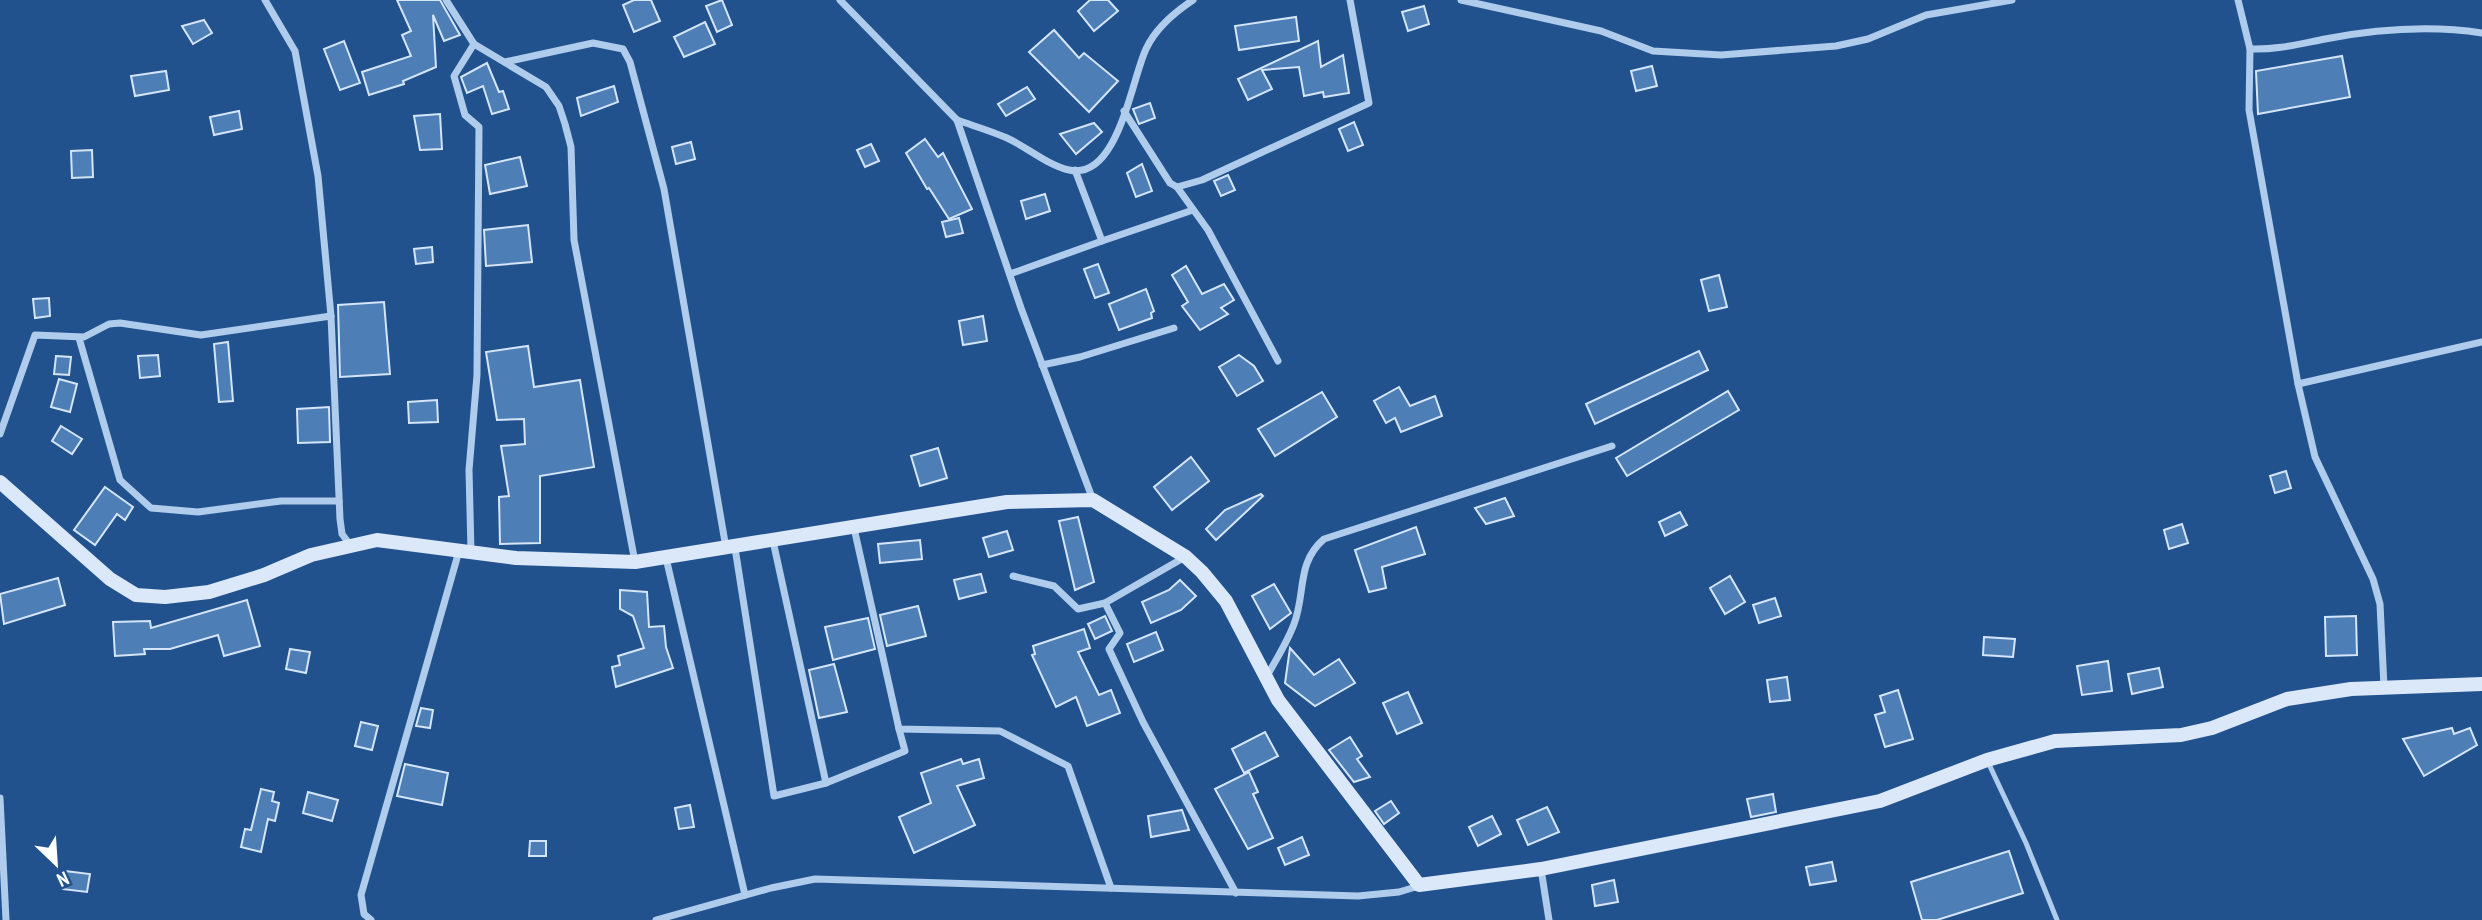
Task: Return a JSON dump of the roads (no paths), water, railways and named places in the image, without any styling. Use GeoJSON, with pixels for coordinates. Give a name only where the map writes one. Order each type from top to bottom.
{"type":"FeatureCollection","features":[{"type":"Feature","properties":{"kind":"street"},"geometry":{"type":"LineString","coordinates":[[265,0],[295,51],[306,97],[318,176],[331,316],[342,534],[351,547]]}},
{"type":"Feature","properties":{"kind":"street"},"geometry":{"type":"LineString","coordinates":[[446,0],[474,44],[546,87],[559,106],[571,148],[574,240],[635,562]]}},
{"type":"Feature","properties":{"kind":"street"},"geometry":{"type":"LineString","coordinates":[[840,0],[957,120],[1042,365],[1093,500]]}},
{"type":"Feature","properties":{"kind":"street"},"geometry":{"type":"LineString","coordinates":[[957,120],[1007,138],[1053,162],[1075,170],[1088,169],[1098,163],[1112,144],[1146,47],[1166,22],[1193,0]]}},
{"type":"Feature","properties":{"kind":"street"},"geometry":{"type":"LineString","coordinates":[[1177,187],[1202,180],[1369,103],[1350,0]]}},
{"type":"Feature","properties":{"kind":"street"},"geometry":{"type":"LineString","coordinates":[[1461,0],[1601,31],[1653,51],[1721,55],[1836,46],[1868,39],[1926,16],[2012,0]]}},
{"type":"Feature","properties":{"kind":"street"},"geometry":{"type":"LineString","coordinates":[[2238,0],[2250,49],[2249,110],[2298,384],[2315,457],[2373,579],[2379,604],[2384,688]]}},
{"type":"Feature","properties":{"kind":"street"},"geometry":{"type":"LineString","coordinates":[[2250,49],[2277,50],[2325,39],[2392,29],[2448,28],[2482,33]]}},
{"type":"Feature","properties":{"kind":"street"},"geometry":{"type":"LineString","coordinates":[[505,62],[593,43],[623,49],[630,62],[664,189],[774,796],[826,783],[905,751],[854,528]]}},
{"type":"Feature","properties":{"kind":"street"},"geometry":{"type":"LineString","coordinates":[[371,920],[364,914],[361,895],[465,551],[477,375],[479,127],[465,115],[454,76],[474,44]]}},
{"type":"Feature","properties":{"kind":"street"},"geometry":{"type":"LineString","coordinates":[[1124,111],[1170,183],[1177,187],[1208,230],[1278,361]]}},
{"type":"Feature","properties":{"kind":"street"},"geometry":{"type":"LineString","coordinates":[[1075,170],[1102,241]]}},
{"type":"Feature","properties":{"kind":"street"},"geometry":{"type":"LineString","coordinates":[[1010,274],[1193,210]]}},
{"type":"Feature","properties":{"kind":"street"},"geometry":{"type":"LineString","coordinates":[[0,434],[35,335],[79,338],[109,324],[201,335],[331,316]]}},
{"type":"Feature","properties":{"kind":"street"},"geometry":{"type":"LineString","coordinates":[[1042,365],[1080,357],[1174,328]]}},
{"type":"Feature","properties":{"kind":"street"},"geometry":{"type":"LineString","coordinates":[[79,338],[120,480],[152,508],[198,512],[281,501],[339,501]]}},
{"type":"Feature","properties":{"kind":"street"},"geometry":{"type":"LineString","coordinates":[[2298,384],[2482,342]]}},
{"type":"Feature","properties":{"kind":"street"},"geometry":{"type":"LineString","coordinates":[[1266,679],[1295,623],[1305,563],[1313,548],[1324,539],[1612,446]]}},
{"type":"Feature","properties":{"kind":"street"},"geometry":{"type":"LineString","coordinates":[[0,482],[110,579],[136,595],[165,597],[209,592],[311,555],[391,541],[516,558],[635,562],[1007,502],[1093,500],[1186,557],[1226,601],[1266,679],[1290,717],[1419,885]]}},
{"type":"Feature","properties":{"kind":"street"},"geometry":{"type":"LineString","coordinates":[[773,541],[826,783]]}},
{"type":"Feature","properties":{"kind":"street"},"geometry":{"type":"LineString","coordinates":[[1013,576],[1054,586],[1079,609],[1105,603],[1186,557]]}},
{"type":"Feature","properties":{"kind":"street"},"geometry":{"type":"LineString","coordinates":[[666,558],[745,894]]}},
{"type":"Feature","properties":{"kind":"street"},"geometry":{"type":"LineString","coordinates":[[1105,603],[1120,633],[1109,649],[1143,722],[1236,893]]}},
{"type":"Feature","properties":{"kind":"street"},"geometry":{"type":"LineString","coordinates":[[656,920],[685,916],[745,894],[815,879],[1358,896],[1399,892],[1419,885],[1541,869],[1880,800],[1987,760],[2055,741],[2181,735],[2212,728],[2287,699],[2351,689],[2482,684]]}},
{"type":"Feature","properties":{"kind":"street"},"geometry":{"type":"LineString","coordinates":[[899,729],[1000,731],[1068,766],[1111,888]]}},
{"type":"Feature","properties":{"kind":"street"},"geometry":{"type":"LineString","coordinates":[[0,798],[2,890],[6,920]]}},
{"type":"Feature","properties":{"kind":"street"},"geometry":{"type":"LineString","coordinates":[[1541,869],[1549,920]]}},
{"type":"Feature","properties":{"kind":"lane"},"geometry":{"type":"LineString","coordinates":[[1987,760],[2026,843],[2057,920]]}}]}
